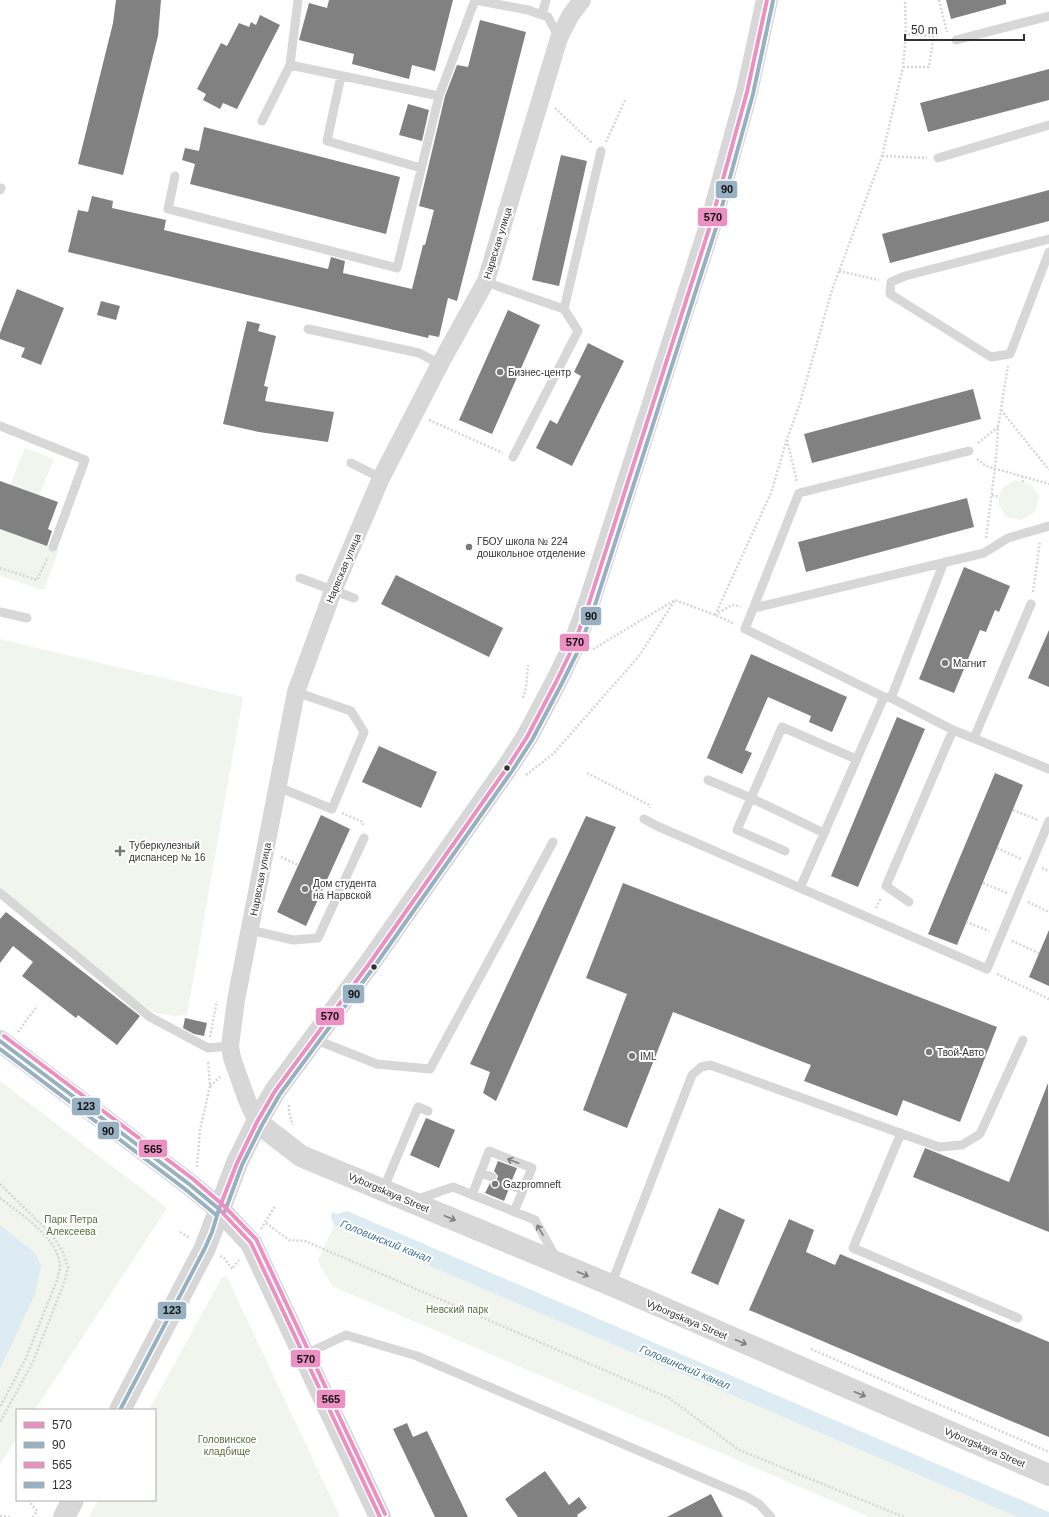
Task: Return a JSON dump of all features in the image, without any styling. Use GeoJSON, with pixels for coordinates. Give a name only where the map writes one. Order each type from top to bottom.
{"type":"FeatureCollection","features":[{"type":"Feature","properties":{"kind":"street","name":"Нарвская улица"},"geometry":{"type":"LineString","coordinates":[[257,1122],[234,1067],[230,1046],[236,1000],[296,692],[333,590],[381,478],[440,364],[486,281],[559,38],[570,16],[582,0]]}},
{"type":"Feature","properties":{"kind":"street"},"geometry":{"type":"LineString","coordinates":[[121,1409],[205,1248],[237,1163],[257,1122],[275,1091],[369,964],[473,818],[527,737],[573,647],[589,603],[710,226],[747,92],[767,0]]}},
{"type":"Feature","properties":{"kind":"street"},"geometry":{"type":"LineString","coordinates":[[8,1038],[219,1209],[251,1243],[380,1517]]}},
{"type":"Feature","properties":{"kind":"street","name":"Vyborgskaya Street"},"geometry":{"type":"LineString","coordinates":[[257,1122],[301,1156],[611,1285],[1049,1475]]}},
{"type":"Feature","properties":{"kind":"street"},"geometry":{"type":"LineString","coordinates":[[64,1517],[72,1501]]}},
{"type":"Feature","properties":{"kind":"lane"},"geometry":{"type":"LineString","coordinates":[[262,121],[290,65],[298,0]]}},
{"type":"Feature","properties":{"kind":"lane"},"geometry":{"type":"LineString","coordinates":[[175,176],[168,209],[397,268],[420,168],[439,96],[475,0],[542,14],[548,17],[559,38]]}},
{"type":"Feature","properties":{"kind":"lane"},"geometry":{"type":"LineString","coordinates":[[542,14],[546,0]]}},
{"type":"Feature","properties":{"kind":"lane"},"geometry":{"type":"LineString","coordinates":[[956,40],[1049,16]]}},
{"type":"Feature","properties":{"kind":"lane"},"geometry":{"type":"LineString","coordinates":[[290,65],[439,96]]}},
{"type":"Feature","properties":{"kind":"lane"},"geometry":{"type":"LineString","coordinates":[[341,76],[327,141],[420,168]]}},
{"type":"Feature","properties":{"kind":"lane"},"geometry":{"type":"LineString","coordinates":[[938,158],[1049,125]]}},
{"type":"Feature","properties":{"kind":"lane"},"geometry":{"type":"LineString","coordinates":[[564,309],[601,151]]}},
{"type":"Feature","properties":{"kind":"lane"},"geometry":{"type":"LineString","coordinates":[[1049,239],[905,276],[891,282],[890,294],[991,357],[1010,354],[1049,252]]}},
{"type":"Feature","properties":{"kind":"lane"},"geometry":{"type":"LineString","coordinates":[[486,281],[564,309],[578,331],[513,457]]}},
{"type":"Feature","properties":{"kind":"lane"},"geometry":{"type":"LineString","coordinates":[[308,329],[419,353],[440,364]]}},
{"type":"Feature","properties":{"kind":"lane"},"geometry":{"type":"LineString","coordinates":[[0,426],[85,460],[53,547]]}},
{"type":"Feature","properties":{"kind":"lane"},"geometry":{"type":"LineString","coordinates":[[969,451],[799,493],[745,629],[953,730],[1049,769]]}},
{"type":"Feature","properties":{"kind":"lane"},"geometry":{"type":"LineString","coordinates":[[352,464],[381,478]]}},
{"type":"Feature","properties":{"kind":"lane"},"geometry":{"type":"LineString","coordinates":[[754,608],[984,553],[1008,538],[1046,526]]}},
{"type":"Feature","properties":{"kind":"lane"},"geometry":{"type":"LineString","coordinates":[[800,888],[856,759],[887,697],[944,562]]}},
{"type":"Feature","properties":{"kind":"lane"},"geometry":{"type":"LineString","coordinates":[[300,578],[354,598]]}},
{"type":"Feature","properties":{"kind":"lane"},"geometry":{"type":"LineString","coordinates":[[974,738],[1031,604]]}},
{"type":"Feature","properties":{"kind":"lane"},"geometry":{"type":"LineString","coordinates":[[0,612],[26,618]]}},
{"type":"Feature","properties":{"kind":"lane"},"geometry":{"type":"LineString","coordinates":[[278,787],[332,809],[364,732],[351,711],[296,692]]}},
{"type":"Feature","properties":{"kind":"lane"},"geometry":{"type":"LineString","coordinates":[[785,851],[737,830],[782,727],[856,759]]}},
{"type":"Feature","properties":{"kind":"lane"},"geometry":{"type":"LineString","coordinates":[[909,902],[886,886],[953,730]]}},
{"type":"Feature","properties":{"kind":"lane"},"geometry":{"type":"LineString","coordinates":[[708,780],[751,798],[824,833]]}},
{"type":"Feature","properties":{"kind":"lane"},"geometry":{"type":"LineString","coordinates":[[644,819],[987,969],[1049,823]]}},
{"type":"Feature","properties":{"kind":"lane"},"geometry":{"type":"LineString","coordinates":[[250,930],[293,940],[318,938],[364,838]]}},
{"type":"Feature","properties":{"kind":"lane"},"geometry":{"type":"LineString","coordinates":[[313,1039],[377,1064],[430,1069],[553,842]]}},
{"type":"Feature","properties":{"kind":"lane"},"geometry":{"type":"LineString","coordinates":[[0,893],[150,1017],[208,1048],[230,1046]]}},
{"type":"Feature","properties":{"kind":"lane"},"geometry":{"type":"LineString","coordinates":[[611,1285],[692,1075],[701,1067],[710,1065],[939,1147],[962,1145],[980,1134],[1023,1040]]}},
{"type":"Feature","properties":{"kind":"lane"},"geometry":{"type":"LineString","coordinates":[[383,1190],[418,1107],[428,1111]]}},
{"type":"Feature","properties":{"kind":"lane"},"geometry":{"type":"LineString","coordinates":[[901,1134],[853,1248],[1018,1318]]}},
{"type":"Feature","properties":{"kind":"lane"},"geometry":{"type":"LineString","coordinates":[[472,1195],[490,1151],[532,1168],[514,1212]]}},
{"type":"Feature","properties":{"kind":"lane"},"geometry":{"type":"LineString","coordinates":[[481,1172],[492,1177]]}},
{"type":"Feature","properties":{"kind":"lane"},"geometry":{"type":"LineString","coordinates":[[510,1184],[523,1190]]}},
{"type":"Feature","properties":{"kind":"lane"},"geometry":{"type":"LineString","coordinates":[[410,1201],[453,1187],[535,1220],[560,1264]]}},
{"type":"Feature","properties":{"kind":"lane"},"geometry":{"type":"LineString","coordinates":[[304,1355],[346,1335],[417,1356],[747,1497],[759,1504],[771,1517]]}},
{"type":"Feature","properties":{"kind":"path"},"geometry":{"type":"LineString","coordinates":[[715,615],[771,493],[787,439],[800,403],[832,290],[882,156],[903,67],[906,34],[905,0]]}},
{"type":"Feature","properties":{"kind":"path"},"geometry":{"type":"LineString","coordinates":[[939,0],[947,33]]}},
{"type":"Feature","properties":{"kind":"path"},"geometry":{"type":"LineString","coordinates":[[903,67],[929,68],[933,40],[933,36],[906,34]]}},
{"type":"Feature","properties":{"kind":"path"},"geometry":{"type":"LineString","coordinates":[[551,104],[601,151],[626,98]]}},
{"type":"Feature","properties":{"kind":"path"},"geometry":{"type":"LineString","coordinates":[[882,156],[938,158]]}},
{"type":"Feature","properties":{"kind":"path"},"geometry":{"type":"LineString","coordinates":[[839,271],[891,282]]}},
{"type":"Feature","properties":{"kind":"path"},"geometry":{"type":"LineString","coordinates":[[984,553],[994,479],[1000,410],[1010,354]]}},
{"type":"Feature","properties":{"kind":"path"},"geometry":{"type":"LineString","coordinates":[[1000,410],[1049,470]]}},
{"type":"Feature","properties":{"kind":"path"},"geometry":{"type":"LineString","coordinates":[[424,417],[513,457]]}},
{"type":"Feature","properties":{"kind":"path"},"geometry":{"type":"LineString","coordinates":[[787,439],[799,493]]}},
{"type":"Feature","properties":{"kind":"path"},"geometry":{"type":"LineString","coordinates":[[986,466],[1049,484]]}},
{"type":"Feature","properties":{"kind":"path"},"geometry":{"type":"LineString","coordinates":[[1023,482],[1024,476]]}},
{"type":"Feature","properties":{"kind":"path"},"geometry":{"type":"LineString","coordinates":[[992,495],[1000,497]]}},
{"type":"Feature","properties":{"kind":"path"},"geometry":{"type":"LineString","coordinates":[[1031,604],[1046,526]]}},
{"type":"Feature","properties":{"kind":"path"},"geometry":{"type":"LineString","coordinates":[[0,568],[37,580],[53,547]]}},
{"type":"Feature","properties":{"kind":"path"},"geometry":{"type":"LineString","coordinates":[[675,600],[715,615],[745,629]]}},
{"type":"Feature","properties":{"kind":"path"},"geometry":{"type":"LineString","coordinates":[[592,650],[675,600]]}},
{"type":"Feature","properties":{"kind":"path"},"geometry":{"type":"LineString","coordinates":[[524,777],[554,753],[639,656],[675,600]]}},
{"type":"Feature","properties":{"kind":"path"},"geometry":{"type":"LineString","coordinates":[[715,615],[732,605],[754,608]]}},
{"type":"Feature","properties":{"kind":"path"},"geometry":{"type":"LineString","coordinates":[[523,698],[526,687],[528,665]]}},
{"type":"Feature","properties":{"kind":"path"},"geometry":{"type":"LineString","coordinates":[[587,773],[649,805]]}},
{"type":"Feature","properties":{"kind":"path"},"geometry":{"type":"LineString","coordinates":[[332,809],[363,822]]}},
{"type":"Feature","properties":{"kind":"path"},"geometry":{"type":"LineString","coordinates":[[1013,810],[1049,823]]}},
{"type":"Feature","properties":{"kind":"path"},"geometry":{"type":"LineString","coordinates":[[278,856],[298,865]]}},
{"type":"Feature","properties":{"kind":"path"},"geometry":{"type":"LineString","coordinates":[[871,919],[886,886]]}},
{"type":"Feature","properties":{"kind":"path"},"geometry":{"type":"LineString","coordinates":[[987,969],[1049,999]]}},
{"type":"Feature","properties":{"kind":"path"},"geometry":{"type":"LineString","coordinates":[[8,1038],[37,1006]]}},
{"type":"Feature","properties":{"kind":"path"},"geometry":{"type":"LineString","coordinates":[[0,1184],[52,1235],[63,1252],[68,1268],[64,1283],[33,1362],[0,1422]]}},
{"type":"Feature","properties":{"kind":"path"},"geometry":{"type":"LineString","coordinates":[[0,1198],[48,1238],[57,1254],[60,1268],[57,1280],[29,1351],[0,1407]]}},
{"type":"Feature","properties":{"kind":"path"},"geometry":{"type":"LineString","coordinates":[[275,1206],[266,1223],[289,1240],[305,1241],[669,1398],[739,1450],[904,1517]]}},
{"type":"Feature","properties":{"kind":"path"},"geometry":{"type":"LineString","coordinates":[[808,1348],[1049,1452]]}},
{"type":"Feature","properties":{"kind":"path"},"geometry":{"type":"LineString","coordinates":[[29,1501],[37,1511],[33,1517]]}},
{"type":"Feature","properties":{"kind":"path"},"geometry":{"type":"LineString","coordinates":[[0,1516],[11,1517]]}},
{"type":"Feature","properties":{"kind":"green space"},"geometry":{"type":"Polygon","coordinates":[[[25,448],[54,459],[39,495],[10,485],[25,448]]]}},
{"type":"Feature","properties":{"kind":"green space"},"geometry":{"type":"Polygon","coordinates":[[[1015,480],[1031,484],[1039,497],[1035,512],[1021,520],[1006,517],[998,503],[1002,488],[1015,480]]]}},
{"type":"Feature","properties":{"kind":"green space"},"geometry":{"type":"Polygon","coordinates":[[[0,529],[59,550],[44,590],[0,576],[0,529]]]}},
{"type":"Feature","properties":{"kind":"green space","name":"Туберкулезный диспансер № 16"},"geometry":{"type":"Polygon","coordinates":[[[0,639],[243,697],[187,1015],[173,1016],[154,1013],[0,893],[0,639]]]}},
{"type":"Feature","properties":{"kind":"green space","name":"Парк Петра Алексеева"},"geometry":{"type":"Polygon","coordinates":[[[0,1081],[167,1208],[36,1409],[16,1409],[16,1440],[0,1464],[0,1081]]]}},
{"type":"Feature","properties":{"kind":"green space","name":"Невский парк"},"geometry":{"type":"Polygon","coordinates":[[[334,1225],[1017,1517],[870,1517],[332,1286],[318,1261],[334,1225]]]}},
{"type":"Feature","properties":{"kind":"green space","name":"Головинское кладбище"},"geometry":{"type":"Polygon","coordinates":[[[226,1275],[340,1517],[89,1517],[97,1501],[156,1501],[156,1409],[150,1409],[221,1279],[226,1275]]]}},
{"type":"Feature","properties":{"kind":"water","name":"Головинский канал"},"geometry":{"type":"Polygon","coordinates":[[[347,1211],[1049,1512],[1049,1517],[1017,1517],[334,1225],[331,1217],[332,1212],[337,1214],[347,1211]]]}},
{"type":"Feature","properties":{"kind":"water"},"geometry":{"type":"Polygon","coordinates":[[[0,1225],[35,1253],[41,1266],[35,1294],[0,1369],[0,1225]]]}},
{"type":"Feature","properties":{"kind":"building"},"geometry":{"type":"Polygon","coordinates":[[[116,0],[161,0],[158,36],[123,175],[78,164],[113,23],[116,0]]]}},
{"type":"Feature","properties":{"kind":"building"},"geometry":{"type":"Polygon","coordinates":[[[329,0],[453,0],[435,71],[412,65],[409,79],[352,64],[354,54],[299,40],[309,3],[327,8],[329,0]]]}},
{"type":"Feature","properties":{"kind":"building"},"geometry":{"type":"Polygon","coordinates":[[[946,0],[1006,0],[1006,4],[951,19],[946,0]]]}},
{"type":"Feature","properties":{"kind":"building"},"geometry":{"type":"Polygon","coordinates":[[[260,15],[280,25],[237,109],[223,103],[220,109],[203,100],[206,94],[197,89],[221,43],[227,46],[239,23],[249,27],[251,22],[256,25],[260,15]]]}},
{"type":"Feature","properties":{"kind":"building"},"geometry":{"type":"Polygon","coordinates":[[[480,20],[526,32],[457,301],[448,298],[439,337],[429,335],[428,338],[68,252],[78,210],[88,212],[92,196],[113,201],[112,208],[166,220],[164,230],[328,269],[331,257],[345,261],[343,273],[412,289],[423,245],[425,245],[434,210],[419,206],[445,96],[457,65],[468,67],[480,20]]]}},
{"type":"Feature","properties":{"kind":"building"},"geometry":{"type":"Polygon","coordinates":[[[1049,69],[1049,100],[928,132],[920,103],[1049,69]]]}},
{"type":"Feature","properties":{"kind":"building"},"geometry":{"type":"Polygon","coordinates":[[[408,104],[429,110],[422,141],[399,135],[408,104]]]}},
{"type":"Feature","properties":{"kind":"building"},"geometry":{"type":"Polygon","coordinates":[[[204,127],[400,177],[386,234],[190,184],[195,164],[182,160],[185,148],[199,151],[204,127]]]}},
{"type":"Feature","properties":{"kind":"building"},"geometry":{"type":"Polygon","coordinates":[[[561,155],[587,161],[559,286],[532,280],[561,155]]]}},
{"type":"Feature","properties":{"kind":"building"},"geometry":{"type":"Polygon","coordinates":[[[1049,190],[1049,221],[890,263],[882,234],[1049,190]]]}},
{"type":"Feature","properties":{"kind":"building"},"geometry":{"type":"Polygon","coordinates":[[[17,289],[64,308],[41,365],[21,357],[25,348],[0,339],[0,333],[17,289]]]}},
{"type":"Feature","properties":{"kind":"building"},"geometry":{"type":"Polygon","coordinates":[[[101,301],[120,306],[116,320],[97,315],[101,301]]]}},
{"type":"Feature","properties":{"kind":"building","name":"Бизнес-центр"},"geometry":{"type":"Polygon","coordinates":[[[508,310],[540,325],[492,434],[459,420],[508,310]]]}},
{"type":"Feature","properties":{"kind":"building"},"geometry":{"type":"Polygon","coordinates":[[[247,321],[260,324],[258,331],[276,336],[264,386],[268,387],[265,401],[334,412],[328,442],[259,432],[223,424],[247,321]]]}},
{"type":"Feature","properties":{"kind":"building"},"geometry":{"type":"Polygon","coordinates":[[[588,343],[624,361],[572,466],[536,448],[550,420],[557,424],[581,376],[574,372],[588,343]]]}},
{"type":"Feature","properties":{"kind":"building"},"geometry":{"type":"Polygon","coordinates":[[[973,389],[981,419],[812,463],[804,434],[973,389]]]}},
{"type":"Feature","properties":{"kind":"building"},"geometry":{"type":"Polygon","coordinates":[[[0,481],[58,502],[48,529],[52,531],[47,546],[0,529],[0,481]]]}},
{"type":"Feature","properties":{"kind":"building"},"geometry":{"type":"Polygon","coordinates":[[[967,498],[974,527],[806,572],[798,542],[967,498]]]}},
{"type":"Feature","properties":{"kind":"building"},"geometry":{"type":"Polygon","coordinates":[[[964,567],[1010,586],[999,612],[995,610],[986,632],[980,630],[954,693],[919,679],[964,567]]]}},
{"type":"Feature","properties":{"kind":"building"},"geometry":{"type":"Polygon","coordinates":[[[396,575],[503,628],[489,657],[381,604],[396,575]]]}},
{"type":"Feature","properties":{"kind":"building"},"geometry":{"type":"Polygon","coordinates":[[[1049,630],[1049,687],[1028,678],[1049,630]]]}},
{"type":"Feature","properties":{"kind":"building"},"geometry":{"type":"Polygon","coordinates":[[[751,654],[847,697],[832,732],[809,722],[811,716],[768,697],[745,750],[752,753],[742,774],[707,758],[751,654]]]}},
{"type":"Feature","properties":{"kind":"building"},"geometry":{"type":"Polygon","coordinates":[[[897,717],[925,729],[858,887],[831,876],[897,717]]]}},
{"type":"Feature","properties":{"kind":"building"},"geometry":{"type":"Polygon","coordinates":[[[379,746],[437,772],[421,808],[362,782],[379,746]]]}},
{"type":"Feature","properties":{"kind":"building"},"geometry":{"type":"Polygon","coordinates":[[[995,773],[1023,785],[957,945],[928,934],[995,773]]]}},
{"type":"Feature","properties":{"kind":"building","name":"Дом студента на Нарвской"},"geometry":{"type":"Polygon","coordinates":[[[321,815],[350,829],[306,926],[277,912],[321,815]]]}},
{"type":"Feature","properties":{"kind":"building"},"geometry":{"type":"Polygon","coordinates":[[[586,816],[616,827],[496,1101],[483,1093],[490,1072],[470,1064],[586,816]]]}},
{"type":"Feature","properties":{"kind":"building"},"geometry":{"type":"Polygon","coordinates":[[[623,883],[997,1027],[960,1122],[903,1100],[897,1116],[804,1081],[811,1065],[673,1012],[627,1128],[583,1110],[627,994],[586,978],[623,883]]]}},
{"type":"Feature","properties":{"kind":"building"},"geometry":{"type":"Polygon","coordinates":[[[6,912],[140,1016],[117,1045],[78,1015],[76,1018],[22,976],[33,962],[13,946],[0,963],[0,919],[6,912]]]}},
{"type":"Feature","properties":{"kind":"building"},"geometry":{"type":"Polygon","coordinates":[[[1049,930],[1049,986],[1029,977],[1049,930]]]}},
{"type":"Feature","properties":{"kind":"building"},"geometry":{"type":"Polygon","coordinates":[[[185,1018],[207,1023],[204,1036],[194,1034],[183,1028],[185,1018]]]}},
{"type":"Feature","properties":{"kind":"building"},"geometry":{"type":"Polygon","coordinates":[[[1048,1083],[1049,1232],[913,1177],[925,1148],[1009,1182],[1048,1083]]]}},
{"type":"Feature","properties":{"kind":"building"},"geometry":{"type":"Polygon","coordinates":[[[426,1118],[455,1130],[439,1168],[410,1155],[426,1118]]]}},
{"type":"Feature","properties":{"kind":"building"},"geometry":{"type":"Polygon","coordinates":[[[498,1161],[517,1168],[512,1180],[509,1179],[505,1182],[504,1186],[508,1191],[504,1201],[485,1193],[490,1183],[493,1183],[497,1179],[498,1176],[494,1171],[498,1161]]]}},
{"type":"Feature","properties":{"kind":"building"},"geometry":{"type":"Polygon","coordinates":[[[719,1208],[745,1220],[718,1285],[691,1273],[719,1208]]]}},
{"type":"Feature","properties":{"kind":"building"},"geometry":{"type":"Polygon","coordinates":[[[789,1219],[814,1230],[806,1252],[835,1265],[840,1254],[1049,1342],[1049,1437],[749,1310],[789,1219]]]}},
{"type":"Feature","properties":{"kind":"building"},"geometry":{"type":"Polygon","coordinates":[[[407,1423],[413,1437],[427,1431],[468,1517],[435,1517],[393,1429],[407,1423]]]}},
{"type":"Feature","properties":{"kind":"building"},"geometry":{"type":"Polygon","coordinates":[[[545,1471],[569,1505],[579,1497],[587,1508],[577,1515],[578,1517],[518,1517],[505,1499],[545,1471]]]}},
{"type":"Feature","properties":{"kind":"building"},"geometry":{"type":"Polygon","coordinates":[[[711,1494],[723,1517],[667,1517],[711,1494]]]}},
{"type":"Feature","properties":{"kind":"transit line","name":"570"},"geometry":{"type":"LineString","coordinates":[[219,1209],[237,1163],[257,1122],[275,1091],[369,964],[509,765],[527,737],[573,647],[589,603],[710,226],[747,92],[767,0]]}},
{"type":"Feature","properties":{"kind":"transit line","name":"90"},"geometry":{"type":"LineString","coordinates":[[225,1211],[242,1165],[262,1125],[280,1094],[374,967],[514,768],[532,740],[579,649],[595,605],[716,228],[753,94],[773,1]]}},
{"type":"Feature","properties":{"kind":"transit line","name":"565"},"geometry":{"type":"LineString","coordinates":[[4,1036],[193,1179],[223,1205],[256,1239],[385,1514]]}},
{"type":"Feature","properties":{"kind":"transit line","name":"123"},"geometry":{"type":"LineString","coordinates":[[0,1041],[189,1184],[219,1209]]}},
{"type":"Feature","properties":{"kind":"transit line","name":"90"},"geometry":{"type":"LineString","coordinates":[[0,1049],[185,1189],[215,1214]]}},
{"type":"Feature","properties":{"kind":"transit line","name":"570"},"geometry":{"type":"LineString","coordinates":[[219,1209],[251,1243],[380,1517]]}},
{"type":"Feature","properties":{"kind":"transit line","name":"123"},"geometry":{"type":"LineString","coordinates":[[121,1409],[205,1248],[219,1209]]}},
{"type":"Feature","properties":{"kind":"place","name":"Бизнес-центр"},"geometry":{"type":"Point","coordinates":[500,372]}},
{"type":"Feature","properties":{"kind":"place","name":"ГБОУ школа № 224 дошкольное отделение"},"geometry":{"type":"Point","coordinates":[469,547]}},
{"type":"Feature","properties":{"kind":"place","name":"Магнит"},"geometry":{"type":"Point","coordinates":[945,663]}},
{"type":"Feature","properties":{"kind":"place","name":"Туберкулезный диспансер № 16"},"geometry":{"type":"Point","coordinates":[120,851]}},
{"type":"Feature","properties":{"kind":"place","name":"Дом студента на Нарвской"},"geometry":{"type":"Point","coordinates":[305,889]}},
{"type":"Feature","properties":{"kind":"place","name":"Твой-Авто"},"geometry":{"type":"Point","coordinates":[929,1052]}},
{"type":"Feature","properties":{"kind":"place","name":"IML"},"geometry":{"type":"Point","coordinates":[632,1056]}},
{"type":"Feature","properties":{"kind":"place","name":"Gazpromneft"},"geometry":{"type":"Point","coordinates":[495,1184]}}]}
